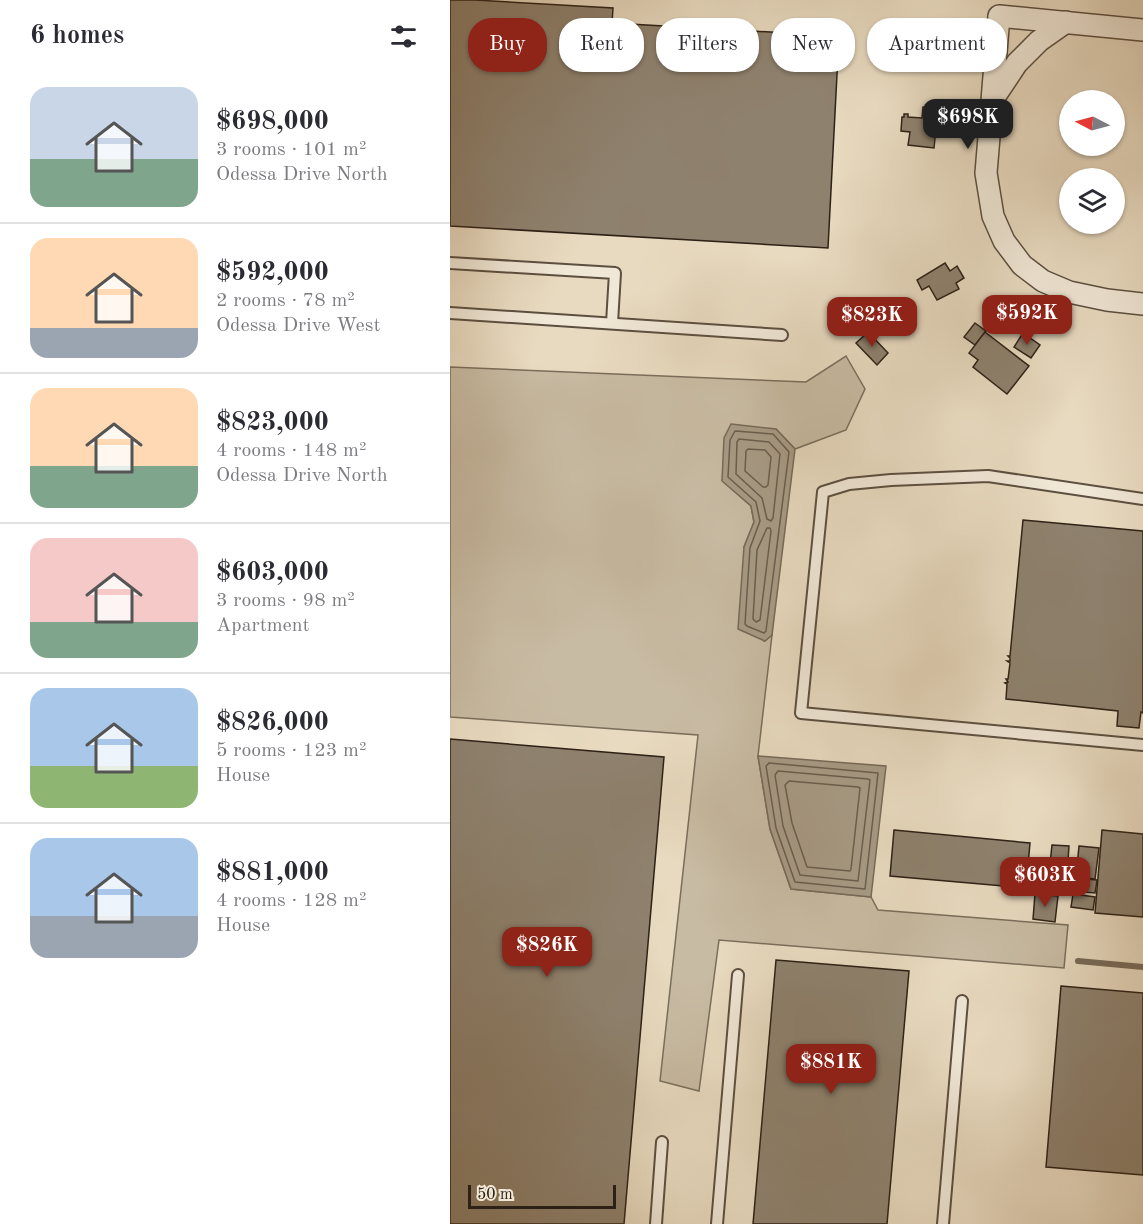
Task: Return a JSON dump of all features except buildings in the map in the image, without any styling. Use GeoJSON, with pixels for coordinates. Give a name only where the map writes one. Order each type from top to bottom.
{"type":"FeatureCollection","features":[{"type":"Feature","properties":{"kind":"street"},"geometry":{"type":"LineString","coordinates":[[1143,30],[999,16],[986,173],[993,216],[1004,242],[1022,265],[1043,281],[1069,292],[1107,300],[1143,304]]}},
{"type":"Feature","properties":{"kind":"street"},"geometry":{"type":"LineString","coordinates":[[992,99],[1017,63],[1039,41],[1066,22]]}},
{"type":"Feature","properties":{"kind":"lane"},"geometry":{"type":"LineString","coordinates":[[450,263],[615,273],[612,323]]}},
{"type":"Feature","properties":{"kind":"lane"},"geometry":{"type":"LineString","coordinates":[[450,313],[782,334]]}},
{"type":"Feature","properties":{"kind":"lane"},"geometry":{"type":"LineString","coordinates":[[1143,500],[988,476],[859,483],[823,492],[801,713],[1143,745]]}},
{"type":"Feature","properties":{"kind":"lane"},"geometry":{"type":"LineString","coordinates":[[717,1224],[738,975]]}},
{"type":"Feature","properties":{"kind":"lane"},"geometry":{"type":"LineString","coordinates":[[943,1224],[962,1001]]}},
{"type":"Feature","properties":{"kind":"lane"},"geometry":{"type":"LineString","coordinates":[[656,1224],[662,1142]]}},
{"type":"Feature","properties":{"kind":"shaded area"},"geometry":{"type":"Polygon","coordinates":[[[846,356],[865,389],[846,430],[795,449],[776,429],[722,480],[751,506],[754,522],[744,547],[764,641],[772,635],[758,756],[770,829],[791,889],[871,897],[878,910],[1068,925],[1064,968],[719,940],[699,1091],[660,1081],[698,735],[450,717],[450,367],[806,382],[846,356]]]}},
{"type":"Feature","properties":{"kind":"water"},"geometry":{"type":"Polygon","coordinates":[[[731,424],[776,429],[795,449],[772,635],[765,641],[738,629],[744,547],[754,522],[751,506],[722,481],[724,438],[731,424]]]}},
{"type":"Feature","properties":{"kind":"water"},"geometry":{"type":"Polygon","coordinates":[[[758,756],[886,766],[871,897],[791,889],[770,829],[758,756]]]}},
{"type":"Feature","properties":{"kind":"waterway"},"geometry":{"type":"LineString","coordinates":[[1078,961],[1143,967]]}}]}
